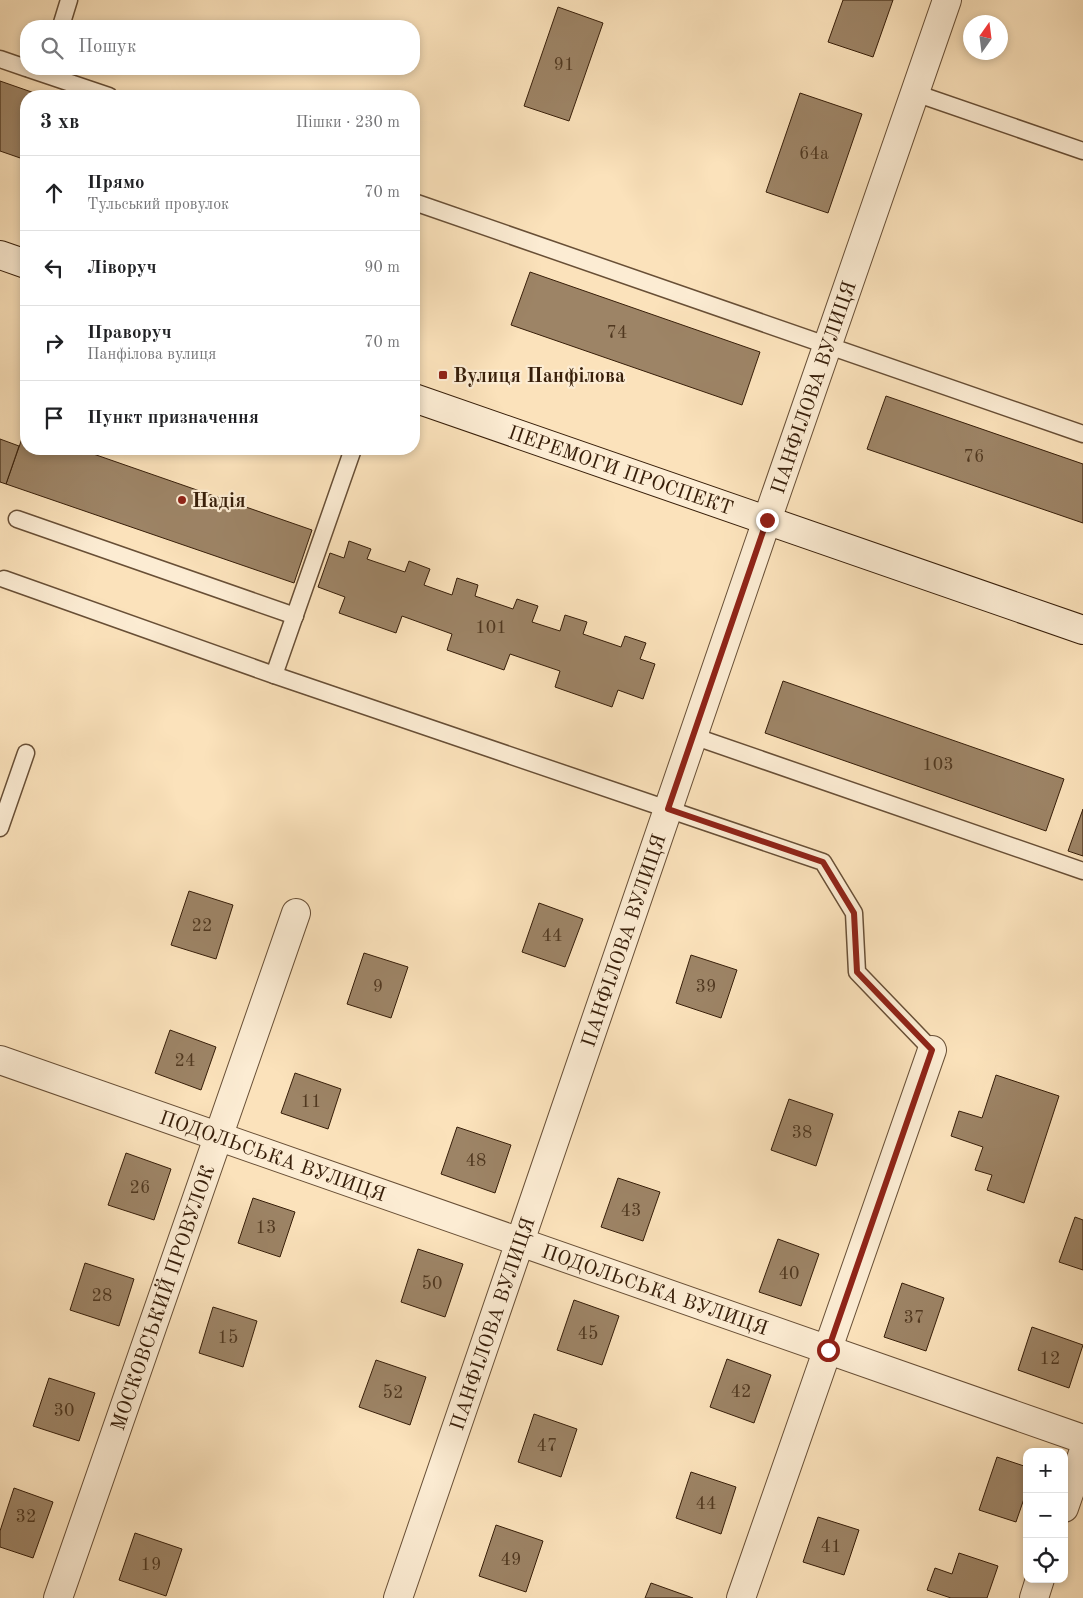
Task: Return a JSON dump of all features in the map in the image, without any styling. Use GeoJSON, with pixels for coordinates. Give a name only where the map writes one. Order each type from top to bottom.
{"type":"FeatureCollection","features":[{"type":"Feature","properties":{"kind":"street","name":"ПАНФІЛОВА ВУЛИЦЯ"},"geometry":{"type":"LineString","coordinates":[[398,1598],[767,520],[948,0]]}},
{"type":"Feature","properties":{"kind":"street"},"geometry":{"type":"LineString","coordinates":[[0,254],[20,262]]}},
{"type":"Feature","properties":{"kind":"street","name":"ПЕРЕМОГИ ПРОСПЕКТ"},"geometry":{"type":"LineString","coordinates":[[420,400],[1083,630]]}},
{"type":"Feature","properties":{"kind":"street","name":"МОСКОВСЬКИЙ ПРОВУЛОК"},"geometry":{"type":"LineString","coordinates":[[58,1598],[296,913]]}},
{"type":"Feature","properties":{"kind":"street"},"geometry":{"type":"LineString","coordinates":[[742,1598],[932,1050]]}},
{"type":"Feature","properties":{"kind":"street","name":"ПОДОЛЬСЬКА ВУЛИЦЯ"},"geometry":{"type":"LineString","coordinates":[[0,1060],[1083,1439]]}},
{"type":"Feature","properties":{"kind":"street"},"geometry":{"type":"LineString","coordinates":[[1068,1496],[1083,1453]]}},
{"type":"Feature","properties":{"kind":"street"},"geometry":{"type":"LineString","coordinates":[[1034,1598],[1039,1583]]}},
{"type":"Feature","properties":{"kind":"lane"},"geometry":{"type":"LineString","coordinates":[[63,20],[70,0]]}},
{"type":"Feature","properties":{"kind":"lane"},"geometry":{"type":"LineString","coordinates":[[0,59],[20,65]]}},
{"type":"Feature","properties":{"kind":"lane"},"geometry":{"type":"LineString","coordinates":[[51,75],[92,90]]}},
{"type":"Feature","properties":{"kind":"lane"},"geometry":{"type":"LineString","coordinates":[[915,93],[1083,151]]}},
{"type":"Feature","properties":{"kind":"lane"},"geometry":{"type":"LineString","coordinates":[[420,204],[1083,434]]}},
{"type":"Feature","properties":{"kind":"lane"},"geometry":{"type":"LineString","coordinates":[[274,675],[351,455]]}},
{"type":"Feature","properties":{"kind":"lane"},"geometry":{"type":"LineString","coordinates":[[17,519],[295,616]]}},
{"type":"Feature","properties":{"kind":"lane"},"geometry":{"type":"LineString","coordinates":[[4,580],[274,675],[823,862],[854,913],[857,972],[932,1050]]}},
{"type":"Feature","properties":{"kind":"lane"},"geometry":{"type":"LineString","coordinates":[[693,736],[1083,871]]}},
{"type":"Feature","properties":{"kind":"lane"},"geometry":{"type":"LineString","coordinates":[[0,828],[26,753]]}},
{"type":"Feature","properties":{"kind":"building"},"geometry":{"type":"Polygon","coordinates":[[[843,0],[893,0],[873,57],[828,42],[843,0]]]}},
{"type":"Feature","properties":{"kind":"building"},"geometry":{"type":"Polygon","coordinates":[[[558,7],[603,23],[569,121],[524,106],[558,7]]]}},
{"type":"Feature","properties":{"kind":"building"},"geometry":{"type":"Polygon","coordinates":[[[0,81],[26,90],[20,90],[20,158],[0,151],[0,81]]]}},
{"type":"Feature","properties":{"kind":"building"},"geometry":{"type":"Polygon","coordinates":[[[800,93],[862,114],[828,213],[766,192],[800,93]]]}},
{"type":"Feature","properties":{"kind":"building"},"geometry":{"type":"Polygon","coordinates":[[[530,272],[760,352],[742,405],[511,325],[530,272]]]}},
{"type":"Feature","properties":{"kind":"building"},"geometry":{"type":"Polygon","coordinates":[[[886,396],[1083,464],[1083,523],[867,449],[886,396]]]}},
{"type":"Feature","properties":{"kind":"building"},"geometry":{"type":"Polygon","coordinates":[[[0,439],[19,446],[6,484],[0,482],[0,439]]]}},
{"type":"Feature","properties":{"kind":"building"},"geometry":{"type":"Polygon","coordinates":[[[20,444],[20,455],[96,455],[312,530],[294,583],[6,484],[20,444]]]}},
{"type":"Feature","properties":{"kind":"building"},"geometry":{"type":"Polygon","coordinates":[[[349,541],[371,549],[367,559],[405,572],[409,561],[430,569],[424,585],[452,595],[457,578],[478,585],[475,596],[513,609],[517,599],[538,606],[532,622],[560,631],[565,615],[587,622],[583,634],[621,647],[625,636],[646,643],[640,659],[655,664],[643,699],[618,690],[612,707],[555,687],[560,671],[510,654],[504,670],[447,650],[452,634],[402,616],[396,633],[339,613],[345,597],[318,587],[330,553],[344,558],[349,541]]]}},
{"type":"Feature","properties":{"kind":"building"},"geometry":{"type":"Polygon","coordinates":[[[783,681],[1064,779],[1046,831],[765,733],[783,681]]]}},
{"type":"Feature","properties":{"kind":"building"},"geometry":{"type":"Polygon","coordinates":[[[1083,809],[1083,856],[1068,851],[1083,809]]]}},
{"type":"Feature","properties":{"kind":"building"},"geometry":{"type":"Polygon","coordinates":[[[189,891],[233,905],[216,959],[171,945],[189,891]]]}},
{"type":"Feature","properties":{"kind":"building"},"geometry":{"type":"Polygon","coordinates":[[[539,903],[583,919],[565,967],[522,952],[539,903]]]}},
{"type":"Feature","properties":{"kind":"building"},"geometry":{"type":"Polygon","coordinates":[[[364,953],[408,967],[391,1018],[347,1004],[364,953]]]}},
{"type":"Feature","properties":{"kind":"building"},"geometry":{"type":"Polygon","coordinates":[[[691,955],[737,970],[721,1018],[676,1003],[691,955]]]}},
{"type":"Feature","properties":{"kind":"building"},"geometry":{"type":"Polygon","coordinates":[[[170,1030],[216,1047],[201,1090],[155,1073],[170,1030]]]}},
{"type":"Feature","properties":{"kind":"building"},"geometry":{"type":"Polygon","coordinates":[[[295,1073],[341,1089],[328,1129],[281,1113],[295,1073]]]}},
{"type":"Feature","properties":{"kind":"building"},"geometry":{"type":"Polygon","coordinates":[[[996,1075],[1059,1096],[1024,1203],[987,1190],[992,1175],[975,1170],[983,1147],[951,1136],[959,1111],[982,1118],[996,1075]]]}},
{"type":"Feature","properties":{"kind":"building"},"geometry":{"type":"Polygon","coordinates":[[[789,1099],[833,1114],[816,1166],[771,1150],[789,1099]]]}},
{"type":"Feature","properties":{"kind":"building"},"geometry":{"type":"Polygon","coordinates":[[[457,1127],[511,1145],[495,1193],[441,1174],[457,1127]]]}},
{"type":"Feature","properties":{"kind":"building"},"geometry":{"type":"Polygon","coordinates":[[[126,1153],[171,1169],[154,1220],[108,1205],[126,1153]]]}},
{"type":"Feature","properties":{"kind":"building"},"geometry":{"type":"Polygon","coordinates":[[[618,1178],[660,1192],[643,1241],[601,1227],[618,1178]]]}},
{"type":"Feature","properties":{"kind":"building"},"geometry":{"type":"Polygon","coordinates":[[[253,1198],[295,1212],[280,1257],[238,1243],[253,1198]]]}},
{"type":"Feature","properties":{"kind":"building"},"geometry":{"type":"Polygon","coordinates":[[[1075,1217],[1083,1220],[1083,1270],[1059,1262],[1075,1217]]]}},
{"type":"Feature","properties":{"kind":"building"},"geometry":{"type":"Polygon","coordinates":[[[778,1239],[819,1254],[801,1306],[759,1292],[778,1239]]]}},
{"type":"Feature","properties":{"kind":"building"},"geometry":{"type":"Polygon","coordinates":[[[418,1249],[463,1264],[445,1317],[401,1302],[418,1249]]]}},
{"type":"Feature","properties":{"kind":"building"},"geometry":{"type":"Polygon","coordinates":[[[85,1263],[134,1279],[119,1326],[70,1310],[85,1263]]]}},
{"type":"Feature","properties":{"kind":"building"},"geometry":{"type":"Polygon","coordinates":[[[902,1283],[944,1298],[926,1351],[884,1337],[902,1283]]]}},
{"type":"Feature","properties":{"kind":"building"},"geometry":{"type":"Polygon","coordinates":[[[574,1300],[619,1316],[602,1365],[557,1350],[574,1300]]]}},
{"type":"Feature","properties":{"kind":"building"},"geometry":{"type":"Polygon","coordinates":[[[213,1307],[257,1321],[243,1367],[199,1353],[213,1307]]]}},
{"type":"Feature","properties":{"kind":"building"},"geometry":{"type":"Polygon","coordinates":[[[1032,1327],[1083,1345],[1069,1388],[1018,1370],[1032,1327]]]}},
{"type":"Feature","properties":{"kind":"building"},"geometry":{"type":"Polygon","coordinates":[[[727,1359],[771,1375],[754,1423],[710,1407],[727,1359]]]}},
{"type":"Feature","properties":{"kind":"building"},"geometry":{"type":"Polygon","coordinates":[[[376,1360],[426,1377],[410,1425],[359,1407],[376,1360]]]}},
{"type":"Feature","properties":{"kind":"building"},"geometry":{"type":"Polygon","coordinates":[[[49,1378],[95,1393],[79,1441],[33,1426],[49,1378]]]}},
{"type":"Feature","properties":{"kind":"building"},"geometry":{"type":"Polygon","coordinates":[[[534,1414],[577,1429],[561,1477],[518,1462],[534,1414]]]}},
{"type":"Feature","properties":{"kind":"building"},"geometry":{"type":"Polygon","coordinates":[[[997,1457],[1023,1466],[1023,1502],[1016,1522],[979,1510],[997,1457]]]}},
{"type":"Feature","properties":{"kind":"building"},"geometry":{"type":"Polygon","coordinates":[[[691,1472],[736,1487],[721,1534],[676,1518],[691,1472]]]}},
{"type":"Feature","properties":{"kind":"building"},"geometry":{"type":"Polygon","coordinates":[[[14,1488],[53,1502],[33,1558],[0,1547],[0,1531],[14,1488]]]}},
{"type":"Feature","properties":{"kind":"building"},"geometry":{"type":"Polygon","coordinates":[[[818,1517],[859,1530],[844,1575],[803,1562],[818,1517]]]}},
{"type":"Feature","properties":{"kind":"building"},"geometry":{"type":"Polygon","coordinates":[[[496,1525],[543,1541],[526,1592],[479,1576],[496,1525]]]}},
{"type":"Feature","properties":{"kind":"building"},"geometry":{"type":"Polygon","coordinates":[[[135,1533],[182,1549],[166,1596],[119,1580],[135,1533]]]}},
{"type":"Feature","properties":{"kind":"building"},"geometry":{"type":"Polygon","coordinates":[[[959,1553],[998,1566],[987,1598],[951,1598],[927,1590],[935,1568],[952,1574],[959,1553]]]}},
{"type":"Feature","properties":{"kind":"building"},"geometry":{"type":"Polygon","coordinates":[[[651,1583],[693,1598],[645,1598],[651,1583]]]}},
{"type":"Feature","properties":{"kind":"place","name":"Вулиця Панфілова"},"geometry":{"type":"Point","coordinates":[443,375]}},
{"type":"Feature","properties":{"kind":"place","name":"Надiя"},"geometry":{"type":"Point","coordinates":[182,500]}},
{"type":"Feature","properties":{"kind":"route"},"geometry":{"type":"LineString","coordinates":[[767,520],[668,809],[823,862],[854,913],[857,972],[932,1050],[828,1350]]}}]}
